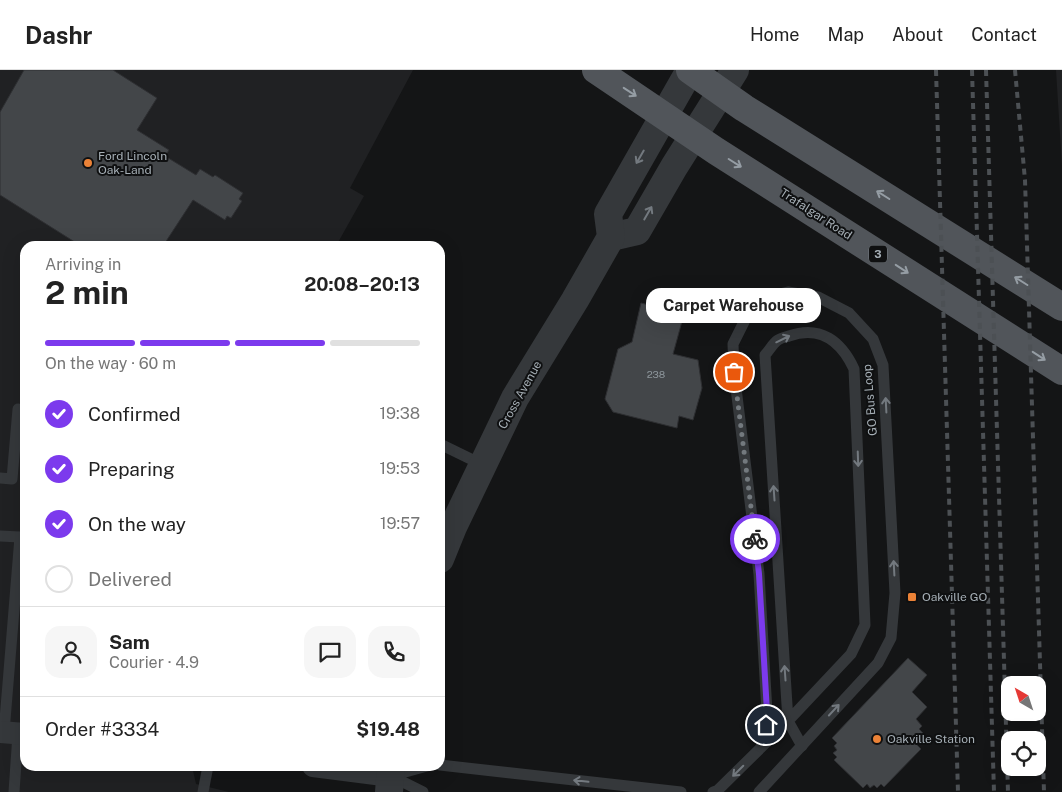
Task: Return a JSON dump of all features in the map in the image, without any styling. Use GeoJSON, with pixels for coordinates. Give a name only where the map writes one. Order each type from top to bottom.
{"type":"FeatureCollection","features":[{"type":"Feature","properties":{"kind":"main road","name":"Trafalgar Road"},"geometry":{"type":"LineString","coordinates":[[596,70],[716,150],[1062,371]]}},
{"type":"Feature","properties":{"kind":"main road"},"geometry":{"type":"LineString","coordinates":[[690,70],[728,81],[744,108],[1062,307]]}},
{"type":"Feature","properties":{"kind":"street"},"geometry":{"type":"LineString","coordinates":[[690,70],[608,214],[611,237],[637,231],[674,167],[728,81]]}},
{"type":"Feature","properties":{"kind":"street","name":"Cross Avenue"},"geometry":{"type":"LineString","coordinates":[[445,546],[515,398],[611,237]]}},
{"type":"Feature","properties":{"kind":"street"},"geometry":{"type":"LineString","coordinates":[[345,771],[390,778]]}},
{"type":"Feature","properties":{"kind":"lane","name":"GO Bus Loop"},"geometry":{"type":"LineString","coordinates":[[759,792],[878,663],[891,638],[895,593],[883,365],[873,339],[849,313],[818,297],[788,292],[763,298],[750,310],[733,344],[734,372],[759,574],[767,712],[761,747]]}},
{"type":"Feature","properties":{"kind":"lane"},"geometry":{"type":"LineString","coordinates":[[714,792],[788,721],[851,654],[865,625],[854,369],[848,355],[837,344],[821,334],[801,332],[777,340],[765,355],[788,721],[802,746]]}},
{"type":"Feature","properties":{"kind":"lane"},"geometry":{"type":"LineString","coordinates":[[0,478],[12,479],[18,410]]}},
{"type":"Feature","properties":{"kind":"lane"},"geometry":{"type":"LineString","coordinates":[[445,446],[483,465]]}},
{"type":"Feature","properties":{"kind":"lane"},"geometry":{"type":"LineString","coordinates":[[0,536],[20,537],[12,733],[14,792]]}},
{"type":"Feature","properties":{"kind":"lane"},"geometry":{"type":"LineString","coordinates":[[445,766],[681,792]]}},
{"type":"Feature","properties":{"kind":"lane"},"geometry":{"type":"LineString","coordinates":[[203,792],[207,771]]}},
{"type":"Feature","properties":{"kind":"lane"},"geometry":{"type":"LineString","coordinates":[[390,778],[412,771]]}},
{"type":"Feature","properties":{"kind":"lane"},"geometry":{"type":"LineString","coordinates":[[390,778],[423,792]]}},
{"type":"Feature","properties":{"kind":"shaded area"},"geometry":{"type":"Polygon","coordinates":[[[0,70],[413,70],[350,188],[364,196],[339,241],[20,241],[20,771],[193,771],[196,784],[229,792],[0,792],[0,70]]]}},
{"type":"Feature","properties":{"kind":"shaded area"},"geometry":{"type":"Polygon","coordinates":[[[1056,70],[1062,70],[1062,166],[1056,70]]]}},
{"type":"Feature","properties":{"kind":"building","name":"Ford Lincoln Oak-Land"},"geometry":{"type":"Polygon","coordinates":[[[24,70],[113,70],[157,98],[137,130],[169,150],[165,156],[196,175],[200,169],[213,177],[215,175],[243,193],[239,199],[242,201],[231,218],[227,216],[225,220],[193,200],[166,241],[73,241],[0,195],[0,112],[24,70]]]}},
{"type":"Feature","properties":{"kind":"building"},"geometry":{"type":"Polygon","coordinates":[[[641,303],[684,314],[673,354],[698,360],[702,388],[693,420],[679,416],[677,428],[613,412],[605,399],[618,349],[632,342],[641,303]]]}},
{"type":"Feature","properties":{"kind":"building","name":"Oakville Station"},"geometry":{"type":"Polygon","coordinates":[[[908,658],[927,675],[912,692],[927,707],[916,719],[922,726],[919,729],[923,733],[919,737],[922,740],[917,745],[921,749],[884,787],[881,784],[877,788],[874,785],[870,788],[867,784],[863,788],[834,760],[837,757],[833,753],[837,750],[834,746],[837,743],[832,738],[908,658]]]}},
{"type":"Feature","properties":{"kind":"railway"},"geometry":{"type":"LineString","coordinates":[[936,70],[958,792]]}},
{"type":"Feature","properties":{"kind":"railway"},"geometry":{"type":"LineString","coordinates":[[972,70],[994,792]]}},
{"type":"Feature","properties":{"kind":"railway"},"geometry":{"type":"LineString","coordinates":[[986,70],[1008,792]]}},
{"type":"Feature","properties":{"kind":"railway"},"geometry":{"type":"LineString","coordinates":[[1015,70],[1025,180],[1044,792]]}},
{"type":"Feature","properties":{"kind":"way so far"},"geometry":{"type":"LineString","coordinates":[[734,372],[755,539]]}},
{"type":"Feature","properties":{"kind":"place","name":"Ford Lincoln Oak-Land"},"geometry":{"type":"Point","coordinates":[88,163]}},
{"type":"Feature","properties":{"kind":"place","name":"Carpet Warehouse"},"geometry":{"type":"Point","coordinates":[734,372]}},
{"type":"Feature","properties":{"kind":"place","name":"Oakville GO"},"geometry":{"type":"Point","coordinates":[912,597]}},
{"type":"Feature","properties":{"kind":"place","name":"Oakville Station"},"geometry":{"type":"Point","coordinates":[877,739]}},
{"type":"Feature","properties":{"kind":"route"},"geometry":{"type":"LineString","coordinates":[[755,539],[759,574],[767,712],[766,725]]}}]}
